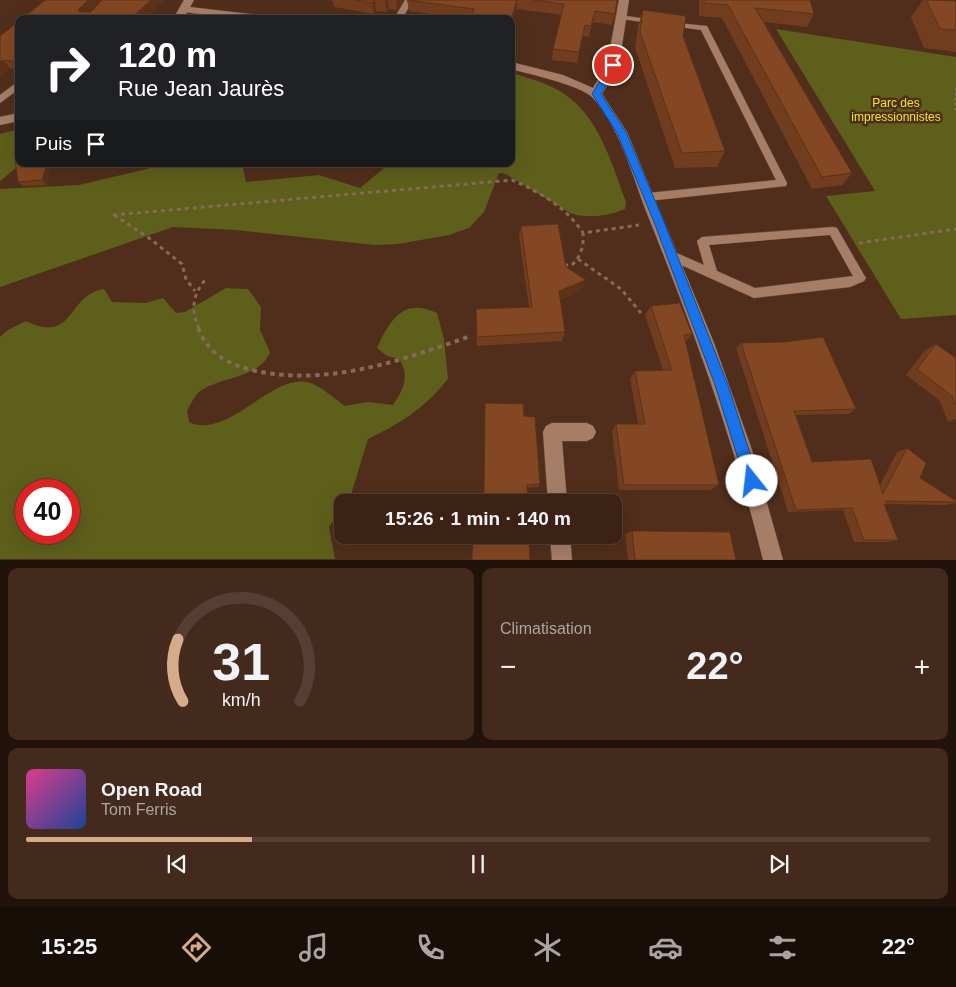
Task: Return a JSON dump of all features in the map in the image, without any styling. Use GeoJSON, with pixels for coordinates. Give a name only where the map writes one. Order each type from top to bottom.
{"type":"FeatureCollection","features":[{"type":"Feature","properties":{"kind":"street"},"geometry":{"type":"LineString","coordinates":[[596,94],[613,65],[624,0]]}},
{"type":"Feature","properties":{"kind":"street"},"geometry":{"type":"LineString","coordinates":[[186,5],[244,15]]}},
{"type":"Feature","properties":{"kind":"street"},"geometry":{"type":"LineString","coordinates":[[515,66],[560,78],[596,94],[621,132],[659,222],[722,385],[743,449],[773,560]]}},
{"type":"Feature","properties":{"kind":"street"},"geometry":{"type":"LineString","coordinates":[[0,121],[15,118]]}},
{"type":"Feature","properties":{"kind":"street"},"geometry":{"type":"LineString","coordinates":[[557,494],[552,432],[587,432]]}},
{"type":"Feature","properties":{"kind":"street"},"geometry":{"type":"LineString","coordinates":[[561,544],[562,560]]}},
{"type":"Feature","properties":{"kind":"lane"},"geometry":{"type":"LineString","coordinates":[[400,15],[409,0]]}},
{"type":"Feature","properties":{"kind":"lane"},"geometry":{"type":"LineString","coordinates":[[622,17],[704,28],[782,183],[648,197]]}},
{"type":"Feature","properties":{"kind":"lane"},"geometry":{"type":"LineString","coordinates":[[0,100],[15,87]]}},
{"type":"Feature","properties":{"kind":"lane"},"geometry":{"type":"LineString","coordinates":[[672,256],[754,293],[850,282],[860,278],[833,231],[702,241],[712,274]]}},
{"type":"Feature","properties":{"kind":"path"},"geometry":{"type":"LineString","coordinates":[[142,13],[153,15]]}},
{"type":"Feature","properties":{"kind":"path"},"geometry":{"type":"LineString","coordinates":[[956,88],[956,113]]}},
{"type":"Feature","properties":{"kind":"path"},"geometry":{"type":"LineString","coordinates":[[195,291],[186,279],[182,264],[163,248],[113,215],[512,180],[559,206],[574,220],[583,233],[583,242],[578,259],[572,265],[564,265]]}},
{"type":"Feature","properties":{"kind":"path"},"geometry":{"type":"LineString","coordinates":[[583,233],[659,222]]}},
{"type":"Feature","properties":{"kind":"path"},"geometry":{"type":"LineString","coordinates":[[855,244],[956,229]]}},
{"type":"Feature","properties":{"kind":"path"},"geometry":{"type":"LineString","coordinates":[[578,259],[618,286],[631,298],[641,313]]}},
{"type":"Feature","properties":{"kind":"path"},"geometry":{"type":"LineString","coordinates":[[205,280],[195,291],[192,305],[199,332],[210,352],[235,366],[264,374],[301,378],[356,372],[395,362],[468,337]]}},
{"type":"Feature","properties":{"kind":"green space","name":"Parc des impressionnistes"},"geometry":{"type":"Polygon","coordinates":[[[776,29],[956,57],[956,315],[901,319],[826,196],[875,191],[776,29]]]}},
{"type":"Feature","properties":{"kind":"green space"},"geometry":{"type":"Polygon","coordinates":[[[515,73],[558,90],[572,99],[583,111],[601,139],[626,202],[625,209],[612,213],[598,216],[577,215],[570,213],[506,174],[499,173],[484,212],[469,228],[449,235],[398,244],[375,245],[236,230],[173,227],[0,287],[0,189],[79,185],[155,167],[243,167],[246,182],[319,175],[360,188],[385,167],[515,167],[515,73]]]}},
{"type":"Feature","properties":{"kind":"green space"},"geometry":{"type":"Polygon","coordinates":[[[15,130],[15,167],[17,167],[0,181],[0,134],[15,130]]]}},
{"type":"Feature","properties":{"kind":"green space"},"geometry":{"type":"Polygon","coordinates":[[[226,288],[248,289],[261,307],[260,330],[270,352],[265,361],[258,367],[200,391],[187,410],[189,422],[205,425],[220,422],[283,385],[298,382],[317,386],[345,406],[368,402],[393,405],[403,388],[404,371],[399,359],[387,356],[377,348],[393,320],[399,314],[415,308],[437,313],[444,339],[448,379],[430,399],[412,414],[368,439],[351,494],[334,494],[334,520],[329,527],[335,559],[0,559],[0,337],[8,330],[26,321],[42,327],[54,327],[62,323],[92,293],[104,289],[112,302],[146,303],[163,298],[176,313],[185,312],[226,288]]]}},
{"type":"Feature","properties":{"kind":"building"},"geometry":{"type":"Polygon","coordinates":[[[45,0],[88,0],[79,9],[79,12],[91,12],[102,0],[151,0],[134,15],[27,15],[45,0]]]}},
{"type":"Feature","properties":{"kind":"building"},"geometry":{"type":"Polygon","coordinates":[[[355,0],[374,0],[372,3],[355,0]]]}},
{"type":"Feature","properties":{"kind":"building"},"geometry":{"type":"Polygon","coordinates":[[[407,0],[517,0],[512,15],[472,15],[474,9],[407,0]]]}},
{"type":"Feature","properties":{"kind":"building"},"geometry":{"type":"Polygon","coordinates":[[[533,0],[617,0],[615,14],[595,11],[591,26],[585,25],[579,52],[553,49],[564,4],[533,0]]]}},
{"type":"Feature","properties":{"kind":"building"},"geometry":{"type":"Polygon","coordinates":[[[704,0],[810,0],[814,14],[755,8],[852,173],[822,177],[728,5],[704,3],[704,0]]]}},
{"type":"Feature","properties":{"kind":"building"},"geometry":{"type":"Polygon","coordinates":[[[926,0],[956,1],[956,30],[940,29],[926,0]]]}},
{"type":"Feature","properties":{"kind":"building"},"geometry":{"type":"Polygon","coordinates":[[[643,10],[686,16],[683,36],[725,151],[682,153],[640,32],[643,10]]]}},
{"type":"Feature","properties":{"kind":"building"},"geometry":{"type":"Polygon","coordinates":[[[15,24],[15,62],[3,60],[0,62],[0,36],[15,24]]]}},
{"type":"Feature","properties":{"kind":"building"},"geometry":{"type":"Polygon","coordinates":[[[16,167],[46,167],[42,180],[18,182],[16,167]]]}},
{"type":"Feature","properties":{"kind":"building"},"geometry":{"type":"Polygon","coordinates":[[[558,224],[566,267],[586,280],[559,291],[565,332],[477,337],[476,309],[532,307],[521,226],[558,224]]]}},
{"type":"Feature","properties":{"kind":"building"},"geometry":{"type":"Polygon","coordinates":[[[680,303],[692,334],[684,335],[719,485],[624,485],[616,424],[645,424],[635,371],[672,370],[651,306],[680,303]]]}},
{"type":"Feature","properties":{"kind":"building"},"geometry":{"type":"Polygon","coordinates":[[[823,337],[856,409],[794,411],[812,462],[871,459],[883,494],[907,448],[926,463],[920,478],[956,501],[886,501],[887,505],[884,504],[898,540],[864,540],[852,508],[796,510],[741,343],[784,342],[823,337]]]}},
{"type":"Feature","properties":{"kind":"building"},"geometry":{"type":"Polygon","coordinates":[[[936,344],[956,358],[956,405],[952,396],[917,369],[936,344]]]}},
{"type":"Feature","properties":{"kind":"building"},"geometry":{"type":"Polygon","coordinates":[[[485,403],[523,404],[524,416],[535,417],[540,484],[527,485],[528,494],[484,494],[485,403]]]}},
{"type":"Feature","properties":{"kind":"building"},"geometry":{"type":"Polygon","coordinates":[[[632,531],[730,532],[736,560],[635,560],[632,531]]]}},
{"type":"Feature","properties":{"kind":"building"},"geometry":{"type":"Polygon","coordinates":[[[473,544],[529,544],[530,560],[472,560],[473,544]]]}},
{"type":"Feature","properties":{"kind":"route"},"geometry":{"type":"LineString","coordinates":[[613,65],[596,94],[609,111],[621,132],[659,222],[722,385],[752,481]]}}]}
